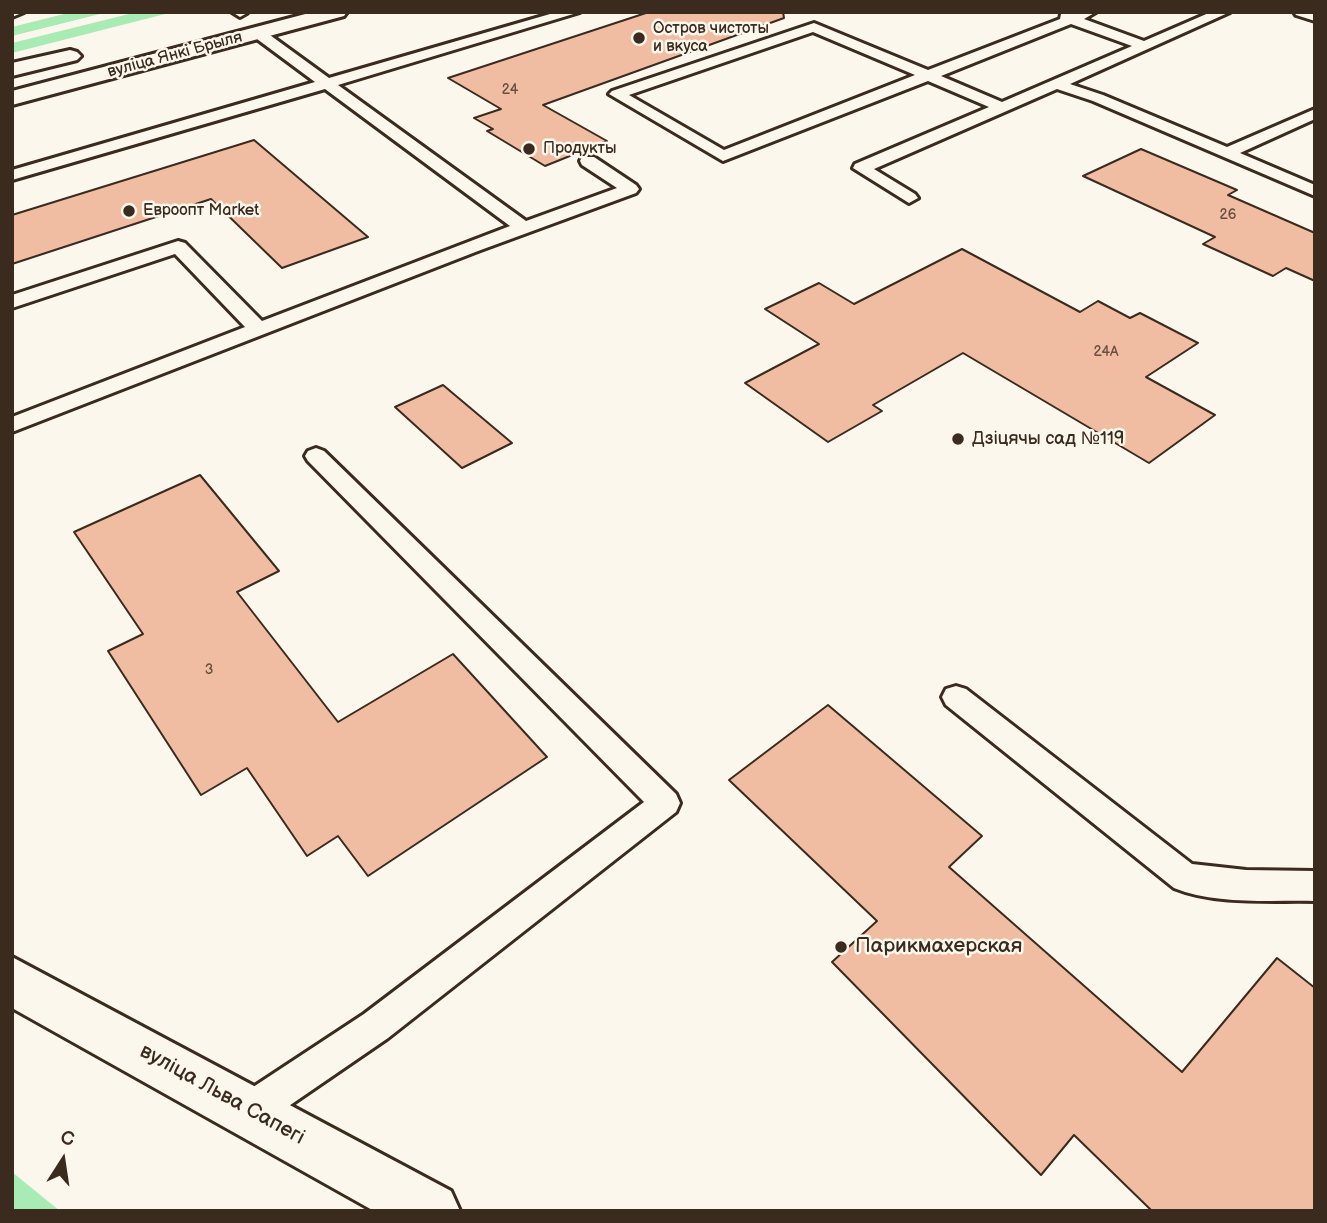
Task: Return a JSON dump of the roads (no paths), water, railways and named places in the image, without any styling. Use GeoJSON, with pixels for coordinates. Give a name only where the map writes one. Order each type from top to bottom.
{"type":"FeatureCollection","features":[{"type":"Feature","properties":{"kind":"main road","name":"вуліца Янкі Брыля"},"geometry":{"type":"LineString","coordinates":[[12,98],[337,12]]}},
{"type":"Feature","properties":{"kind":"main road","name":"вуліца Янкі Брыля"},"geometry":{"type":"LineString","coordinates":[[12,70],[92,50]]}},
{"type":"Feature","properties":{"kind":"main road","name":"вуліца Льва Сапегі"},"geometry":{"type":"LineString","coordinates":[[12,981],[431,1211]]}},
{"type":"Feature","properties":{"kind":"lane"},"geometry":{"type":"LineString","coordinates":[[12,175],[573,12]]}},
{"type":"Feature","properties":{"kind":"lane"},"geometry":{"type":"LineString","coordinates":[[1055,12],[1145,46]]}},
{"type":"Feature","properties":{"kind":"lane"},"geometry":{"type":"LineString","coordinates":[[1002,107],[928,75],[814,27],[617,94],[723,156],[928,75],[1073,19],[1089,12]]}},
{"type":"Feature","properties":{"kind":"lane"},"geometry":{"type":"LineString","coordinates":[[909,198],[861,168],[1223,12]]}},
{"type":"Feature","properties":{"kind":"lane"},"geometry":{"type":"LineString","coordinates":[[1301,12],[1315,17]]}},
{"type":"Feature","properties":{"kind":"lane"},"geometry":{"type":"LineString","coordinates":[[258,33],[524,229]]}},
{"type":"Feature","properties":{"kind":"lane"},"geometry":{"type":"LineString","coordinates":[[1056,84],[1098,97],[1315,191]]}},
{"type":"Feature","properties":{"kind":"lane"},"geometry":{"type":"LineString","coordinates":[[1225,154],[1314,113]]}},
{"type":"Feature","properties":{"kind":"lane"},"geometry":{"type":"LineString","coordinates":[[12,425],[630,189],[588,161]]}},
{"type":"Feature","properties":{"kind":"lane"},"geometry":{"type":"LineString","coordinates":[[12,302],[178,247],[258,329]]}},
{"type":"Feature","properties":{"kind":"lane"},"geometry":{"type":"LineString","coordinates":[[251,1110],[376,1026],[665,803],[316,456]]}},
{"type":"Feature","properties":{"kind":"lane"},"geometry":{"type":"LineString","coordinates":[[956,697],[1185,878],[1247,885],[1315,886]]}},
{"type":"Feature","properties":{"kind":"place","name":"Остров чистоты и вкуса"},"geometry":{"type":"Point","coordinates":[639,38]}},
{"type":"Feature","properties":{"kind":"place","name":"Продукты"},"geometry":{"type":"Point","coordinates":[529,149]}},
{"type":"Feature","properties":{"kind":"place","name":"Евроопт Market"},"geometry":{"type":"Point","coordinates":[129,211]}},
{"type":"Feature","properties":{"kind":"place","name":"Дзіцячы сад №119"},"geometry":{"type":"Point","coordinates":[958,439]}},
{"type":"Feature","properties":{"kind":"place","name":"Парикмахерская"},"geometry":{"type":"Point","coordinates":[841,947]}}]}
